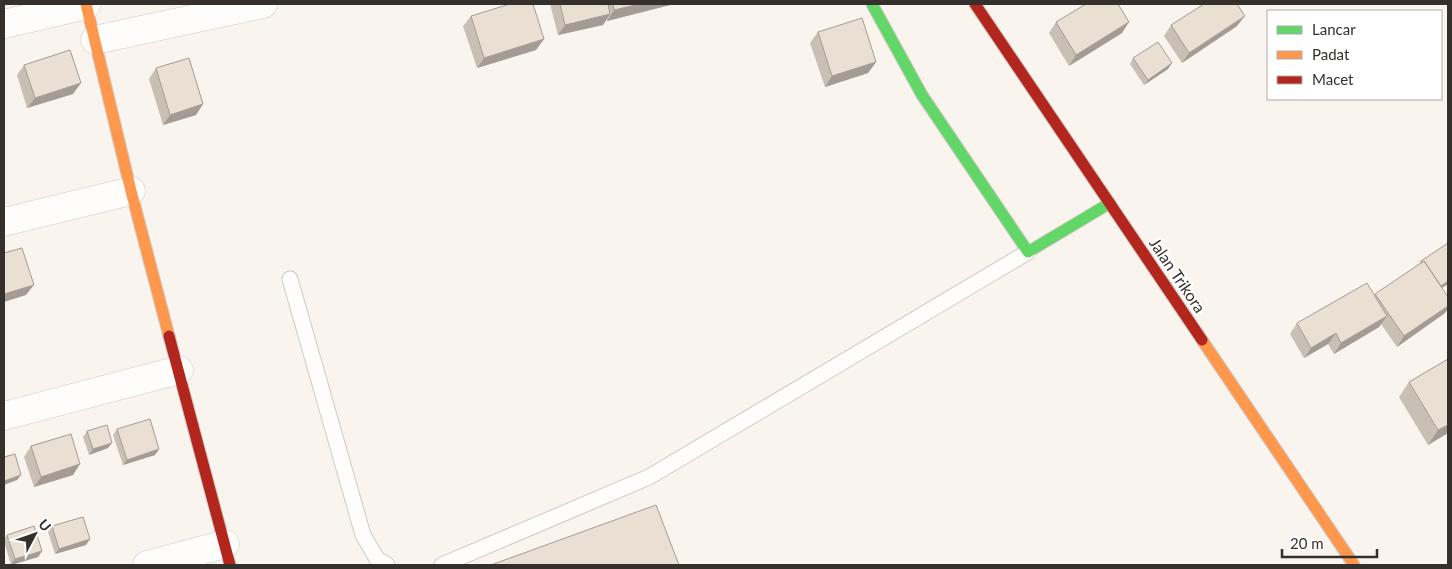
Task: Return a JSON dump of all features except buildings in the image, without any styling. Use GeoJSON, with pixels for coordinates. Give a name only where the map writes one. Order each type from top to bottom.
{"type":"FeatureCollection","features":[{"type":"Feature","properties":{"kind":"street"},"geometry":{"type":"LineString","coordinates":[[4,24],[86,4],[131,191],[228,554],[147,565]]}},
{"type":"Feature","properties":{"kind":"street"},"geometry":{"type":"LineString","coordinates":[[95,40],[263,4]]}},
{"type":"Feature","properties":{"kind":"street"},"geometry":{"type":"LineString","coordinates":[[872,4],[922,95],[1028,252],[1110,203]]}},
{"type":"Feature","properties":{"kind":"street","name":"Jalan Trikora"},"geometry":{"type":"LineString","coordinates":[[975,4],[1354,565]]}},
{"type":"Feature","properties":{"kind":"street"},"geometry":{"type":"LineString","coordinates":[[4,222],[131,191]]}},
{"type":"Feature","properties":{"kind":"street"},"geometry":{"type":"LineString","coordinates":[[4,416],[179,370]]}},
{"type":"Feature","properties":{"kind":"lane"},"geometry":{"type":"LineString","coordinates":[[442,565],[649,477],[1028,252]]}},
{"type":"Feature","properties":{"kind":"lane"},"geometry":{"type":"LineString","coordinates":[[290,279],[363,535],[377,559],[387,565]]}},
{"type":"Feature","properties":{"kind":"traffic: fast"},"geometry":{"type":"LineString","coordinates":[[872,4],[922,95],[1028,252],[1110,203]]}},
{"type":"Feature","properties":{"kind":"traffic: slow"},"geometry":{"type":"LineString","coordinates":[[86,4],[131,191],[169,336]]}},
{"type":"Feature","properties":{"kind":"traffic: slow"},"geometry":{"type":"LineString","coordinates":[[1202,340],[1354,565]]}},
{"type":"Feature","properties":{"kind":"traffic: jam"},"geometry":{"type":"LineString","coordinates":[[975,4],[1202,340]]}},
{"type":"Feature","properties":{"kind":"traffic: jam"},"geometry":{"type":"LineString","coordinates":[[169,336],[230,565]]}}]}
